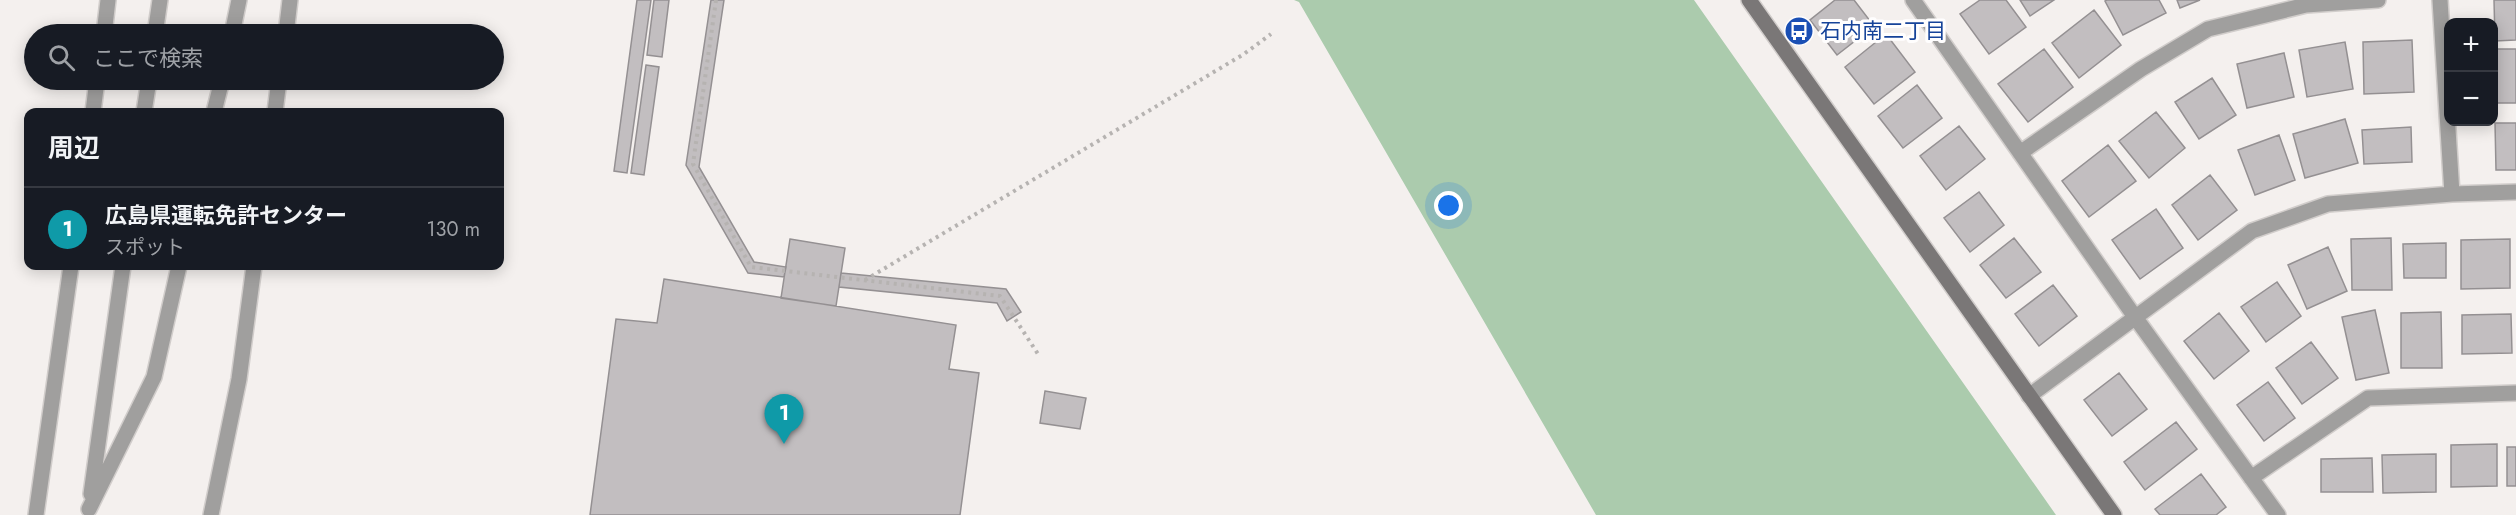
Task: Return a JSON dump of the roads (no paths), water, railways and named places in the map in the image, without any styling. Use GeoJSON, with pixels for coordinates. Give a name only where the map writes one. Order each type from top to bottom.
{"type":"FeatureCollection","features":[{"type":"Feature","properties":{"kind":"street"},"geometry":{"type":"LineString","coordinates":[[105,24],[108,0]]}},
{"type":"Feature","properties":{"kind":"street"},"geometry":{"type":"LineString","coordinates":[[156,24],[160,0]]}},
{"type":"Feature","properties":{"kind":"street"},"geometry":{"type":"LineString","coordinates":[[234,24],[239,0]]}},
{"type":"Feature","properties":{"kind":"street"},"geometry":{"type":"LineString","coordinates":[[287,24],[290,0]]}},
{"type":"Feature","properties":{"kind":"street"},"geometry":{"type":"LineString","coordinates":[[1749,0],[2114,515]]}},
{"type":"Feature","properties":{"kind":"street"},"geometry":{"type":"LineString","coordinates":[[1913,0],[2135,317],[2278,515]]}},
{"type":"Feature","properties":{"kind":"street"},"geometry":{"type":"LineString","coordinates":[[2020,153],[2141,69],[2208,28],[2306,5],[2378,0]]}},
{"type":"Feature","properties":{"kind":"street"},"geometry":{"type":"LineString","coordinates":[[2440,0],[2452,194]]}},
{"type":"Feature","properties":{"kind":"street"},"geometry":{"type":"LineString","coordinates":[[94,108],[96,90]]}},
{"type":"Feature","properties":{"kind":"street"},"geometry":{"type":"LineString","coordinates":[[145,108],[147,90]]}},
{"type":"Feature","properties":{"kind":"street"},"geometry":{"type":"LineString","coordinates":[[215,108],[220,90]]}},
{"type":"Feature","properties":{"kind":"street"},"geometry":{"type":"LineString","coordinates":[[276,108],[278,90]]}},
{"type":"Feature","properties":{"kind":"street"},"geometry":{"type":"LineString","coordinates":[[2029,396],[2252,231],[2328,204],[2452,194],[2516,192]]}},
{"type":"Feature","properties":{"kind":"street"},"geometry":{"type":"LineString","coordinates":[[36,515],[70,270]]}},
{"type":"Feature","properties":{"kind":"street"},"geometry":{"type":"LineString","coordinates":[[88,512],[122,270]]}},
{"type":"Feature","properties":{"kind":"street"},"geometry":{"type":"LineString","coordinates":[[88,512],[154,377],[178,270]]}},
{"type":"Feature","properties":{"kind":"street"},"geometry":{"type":"LineString","coordinates":[[211,515],[239,379],[253,270]]}},
{"type":"Feature","properties":{"kind":"street"},"geometry":{"type":"LineString","coordinates":[[2251,478],[2368,398],[2516,393]]}},
{"type":"Feature","properties":{"kind":"place","name":"石内南二丁目"},"geometry":{"type":"Point","coordinates":[1799,31]}},
{"type":"Feature","properties":{"kind":"place","name":"広島県運転免許センター"},"geometry":{"type":"Point","coordinates":[784,444]}}]}
